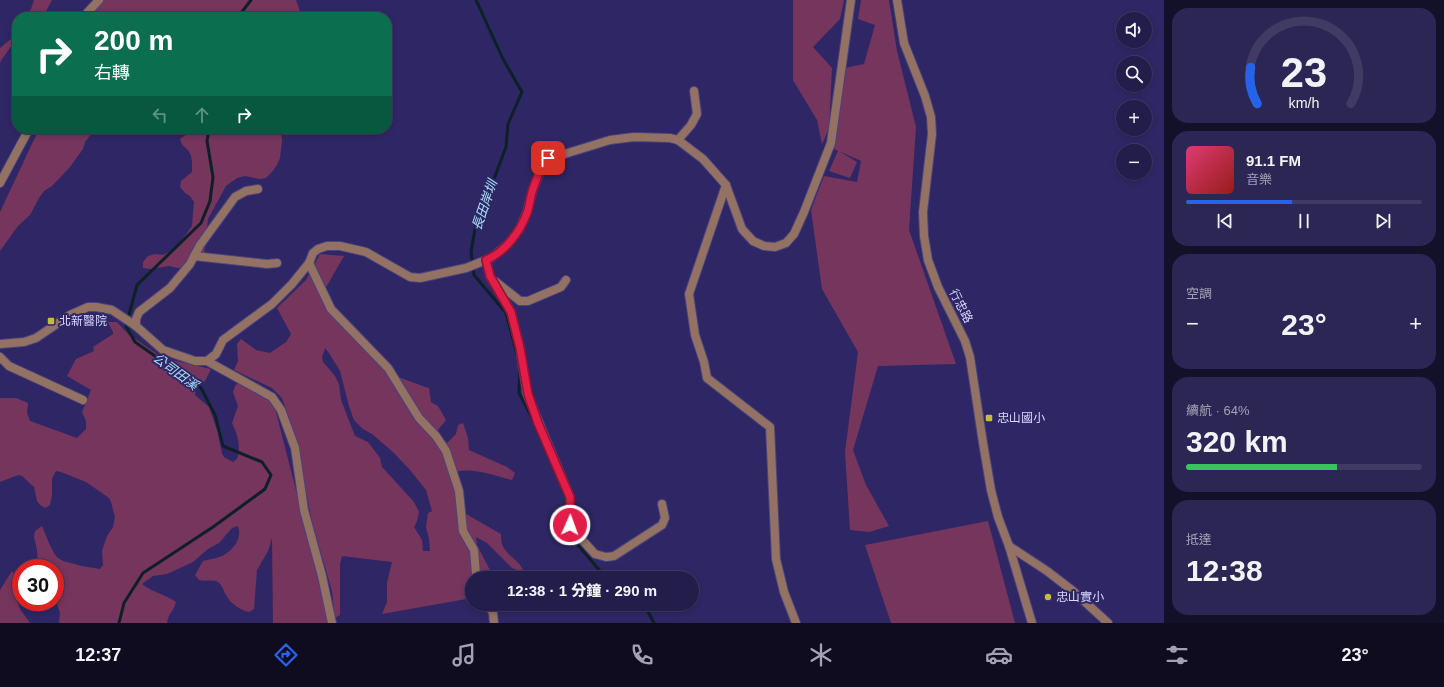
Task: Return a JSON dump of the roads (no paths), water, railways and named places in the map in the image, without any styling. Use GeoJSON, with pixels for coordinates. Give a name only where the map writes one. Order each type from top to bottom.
{"type":"FeatureCollection","features":[{"type":"Feature","properties":{"kind":"street"},"geometry":{"type":"LineString","coordinates":[[88,12],[99,0]]}},
{"type":"Feature","properties":{"kind":"street"},"geometry":{"type":"LineString","coordinates":[[207,361],[216,354],[223,340],[272,304],[292,284],[309,263],[313,253],[318,249],[327,246],[340,246],[366,252],[410,277],[420,278],[466,268],[491,258],[508,244],[519,230],[527,212],[533,189],[545,160],[610,140],[621,138],[670,138],[678,140],[703,159],[726,185],[742,229],[753,241],[764,246],[775,247],[786,243],[794,234],[804,212],[831,143],[851,0]]}},
{"type":"Feature","properties":{"kind":"street","name":"行忠路"},"geometry":{"type":"LineString","coordinates":[[897,0],[904,43],[925,96],[931,117],[932,134],[923,212],[924,236],[928,260],[938,287],[967,346],[991,490],[998,517],[1009,546],[1032,623]]}},
{"type":"Feature","properties":{"kind":"street"},"geometry":{"type":"LineString","coordinates":[[678,140],[691,125],[696,114],[694,91]]}},
{"type":"Feature","properties":{"kind":"street"},"geometry":{"type":"LineString","coordinates":[[0,183],[26,134]]}},
{"type":"Feature","properties":{"kind":"street"},"geometry":{"type":"LineString","coordinates":[[726,185],[689,294],[695,334],[704,362],[707,378],[770,427],[776,559],[784,592],[796,623]]}},
{"type":"Feature","properties":{"kind":"street"},"geometry":{"type":"LineString","coordinates":[[135,325],[139,312],[170,288],[190,264],[200,245],[235,197],[246,191],[258,189]]}},
{"type":"Feature","properties":{"kind":"street"},"geometry":{"type":"LineString","coordinates":[[194,256],[267,264],[277,263]]}},
{"type":"Feature","properties":{"kind":"street"},"geometry":{"type":"LineString","coordinates":[[483,261],[511,312],[520,348],[528,394],[538,423],[570,497],[570,525],[574,531],[595,554],[606,557],[614,556],[662,525],[665,518],[662,504]]}},
{"type":"Feature","properties":{"kind":"street"},"geometry":{"type":"LineString","coordinates":[[309,263],[331,309],[388,368],[419,418],[436,436],[446,451],[459,491],[463,531],[474,550],[476,571]]}},
{"type":"Feature","properties":{"kind":"street"},"geometry":{"type":"LineString","coordinates":[[490,276],[520,301],[528,301],[540,297],[561,287],[566,280]]}},
{"type":"Feature","properties":{"kind":"street"},"geometry":{"type":"LineString","coordinates":[[0,344],[24,342],[36,338],[70,315],[88,307],[112,310],[135,325],[163,350],[195,361],[207,361],[272,397],[281,410],[295,448],[304,510],[322,576],[332,623]]}},
{"type":"Feature","properties":{"kind":"street"},"geometry":{"type":"LineString","coordinates":[[0,356],[8,366],[83,400]]}},
{"type":"Feature","properties":{"kind":"street"},"geometry":{"type":"LineString","coordinates":[[1009,546],[1062,583],[1108,623]]}},
{"type":"Feature","properties":{"kind":"street"},"geometry":{"type":"LineString","coordinates":[[492,611],[494,623]]}},
{"type":"Feature","properties":{"kind":"waterway","name":"公司田溪"},"geometry":{"type":"LineString","coordinates":[[242,12],[251,0]]}},
{"type":"Feature","properties":{"kind":"waterway","name":"長田岸圳"},"geometry":{"type":"LineString","coordinates":[[476,0],[503,59],[522,92],[508,124],[506,147],[486,200],[477,218],[471,251],[474,275],[506,313],[517,354]]}},
{"type":"Feature","properties":{"kind":"waterway","name":"公司田溪"},"geometry":{"type":"LineString","coordinates":[[119,623],[124,603],[143,573],[213,527],[265,489],[271,475],[262,462],[223,446],[215,415],[201,388],[135,342],[126,326],[137,285],[201,223],[210,201],[213,177],[207,141],[208,134]]}},
{"type":"Feature","properties":{"kind":"waterway","name":"長田岸圳"},"geometry":{"type":"LineString","coordinates":[[520,367],[519,393],[535,423]]}},
{"type":"Feature","properties":{"kind":"waterway","name":"長田岸圳"},"geometry":{"type":"LineString","coordinates":[[566,504],[565,530],[600,571]]}},
{"type":"Feature","properties":{"kind":"waterway","name":"長田岸圳"},"geometry":{"type":"LineString","coordinates":[[648,611],[654,623]]}},
{"type":"Feature","properties":{"kind":"place","name":"北新醫院"},"geometry":{"type":"Point","coordinates":[51,321]}},
{"type":"Feature","properties":{"kind":"place","name":"忠山國小"},"geometry":{"type":"Point","coordinates":[989,418]}},
{"type":"Feature","properties":{"kind":"place","name":"忠山實小"},"geometry":{"type":"Point","coordinates":[1048,597]}}]}
